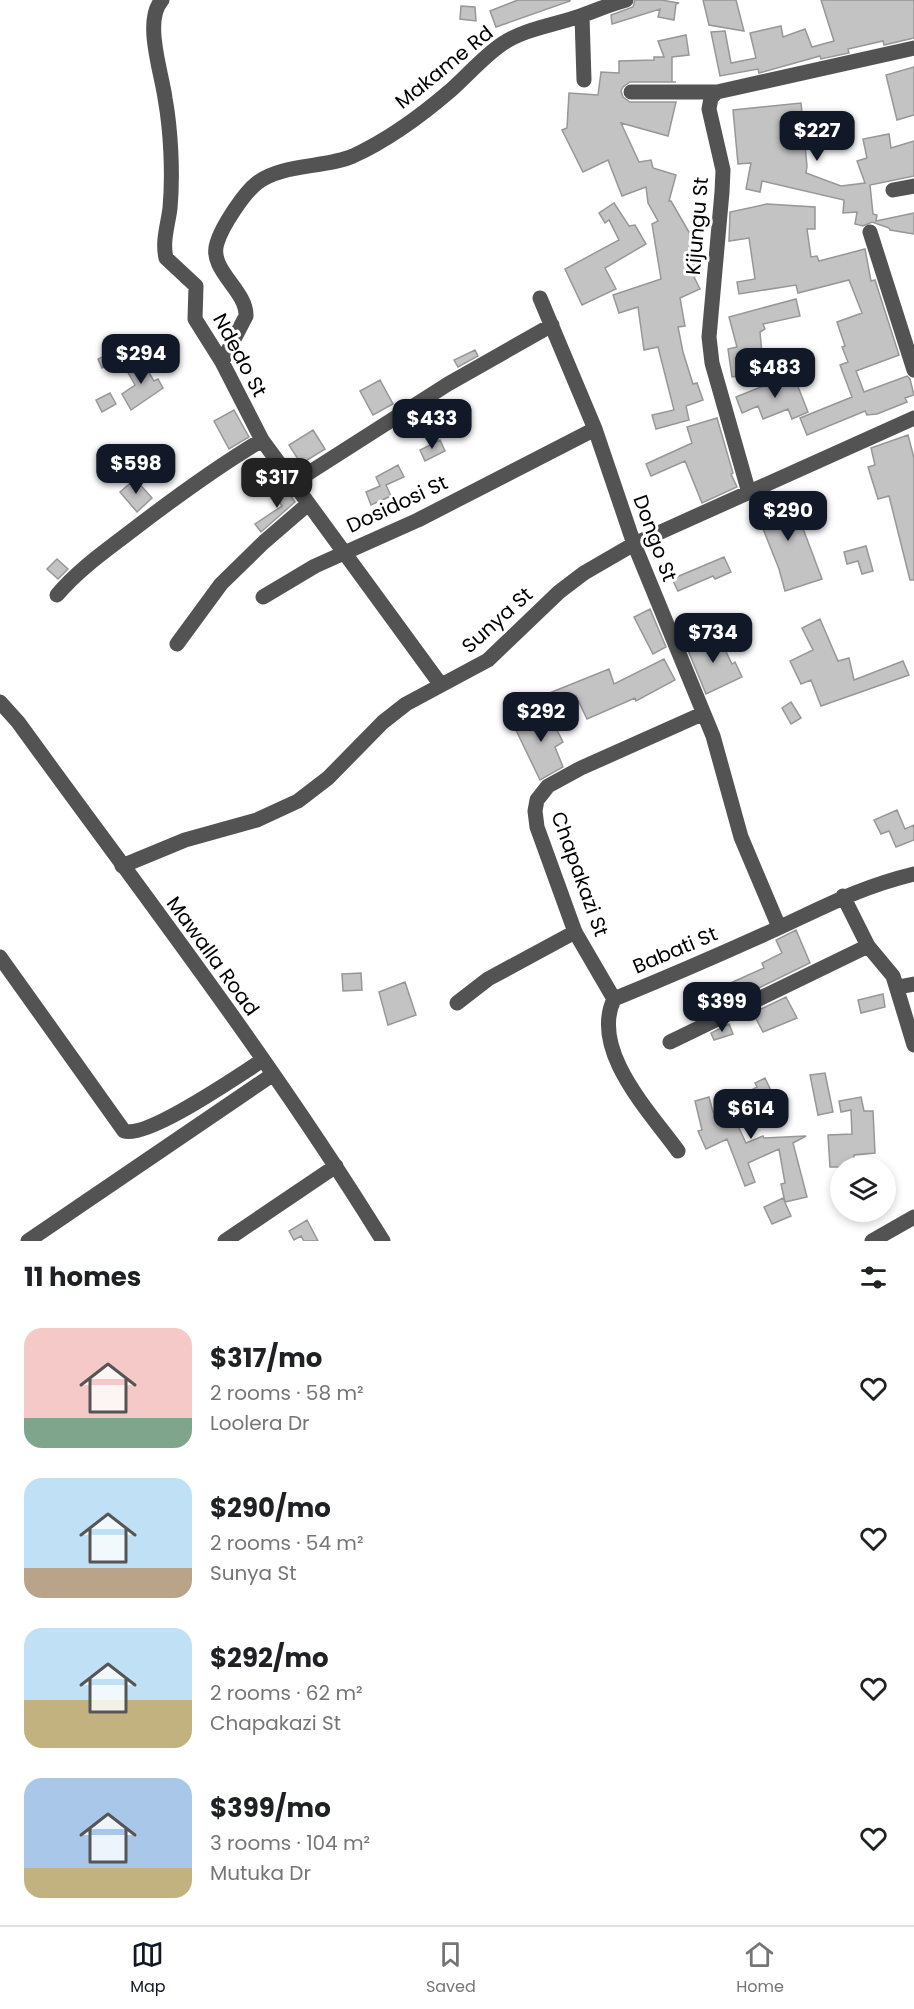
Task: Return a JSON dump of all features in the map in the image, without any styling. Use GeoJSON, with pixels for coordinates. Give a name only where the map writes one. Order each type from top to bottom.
{"type":"FeatureCollection","features":[{"type":"Feature","properties":{"kind":"street","name":"Ndedo St"},"geometry":{"type":"LineString","coordinates":[[162,0],[159,3],[154,26],[157,63],[166,99],[171,174],[165,251],[168,261],[190,278],[196,286],[195,319],[222,362],[262,440],[441,685]]}},
{"type":"Feature","properties":{"kind":"street"},"geometry":{"type":"LineString","coordinates":[[584,80],[582,16],[626,0]]}},
{"type":"Feature","properties":{"kind":"street","name":"Makame Rd"},"geometry":{"type":"LineString","coordinates":[[222,362],[246,316],[246,310],[237,289],[217,261],[217,243],[237,208],[258,182],[283,172],[329,164],[353,156],[428,109],[502,44],[536,29],[582,16]]}},
{"type":"Feature","properties":{"kind":"street"},"geometry":{"type":"LineString","coordinates":[[632,92],[717,92],[914,48]]}},
{"type":"Feature","properties":{"kind":"street","name":"Kijungu St"},"geometry":{"type":"LineString","coordinates":[[717,92],[711,98],[709,110],[723,170],[709,337],[712,363],[749,493]]}},
{"type":"Feature","properties":{"kind":"street"},"geometry":{"type":"LineString","coordinates":[[893,190],[914,186]]}},
{"type":"Feature","properties":{"kind":"street"},"geometry":{"type":"LineString","coordinates":[[870,232],[914,370]]}},
{"type":"Feature","properties":{"kind":"street","name":"Dongo St"},"geometry":{"type":"LineString","coordinates":[[540,298],[595,429],[634,544],[716,744],[741,837],[779,927]]}},
{"type":"Feature","properties":{"kind":"street"},"geometry":{"type":"LineString","coordinates":[[293,483],[448,384],[552,325]]}},
{"type":"Feature","properties":{"kind":"street","name":"Sunya St"},"geometry":{"type":"LineString","coordinates":[[122,866],[185,840],[257,820],[290,806],[328,778],[382,722],[406,704],[488,660],[559,592],[584,573],[634,544],[913,420]]}},
{"type":"Feature","properties":{"kind":"street","name":"Dosidosi St"},"geometry":{"type":"LineString","coordinates":[[263,597],[298,575],[418,520],[595,429]]}},
{"type":"Feature","properties":{"kind":"street"},"geometry":{"type":"LineString","coordinates":[[57,595],[82,567],[216,468],[262,440]]}},
{"type":"Feature","properties":{"kind":"street"},"geometry":{"type":"LineString","coordinates":[[177,644],[221,584],[264,542],[308,504]]}},
{"type":"Feature","properties":{"kind":"street","name":"Mawalla Road"},"geometry":{"type":"LineString","coordinates":[[0,702],[18,722],[263,1060],[336,1166],[382,1241]]}},
{"type":"Feature","properties":{"kind":"street","name":"Chapakazi St"},"geometry":{"type":"LineString","coordinates":[[614,999],[575,932],[537,827],[535,811],[537,800],[548,786],[580,768],[702,714]]}},
{"type":"Feature","properties":{"kind":"street","name":"Babati St"},"geometry":{"type":"LineString","coordinates":[[614,999],[779,927],[843,896],[875,884],[914,874]]}},
{"type":"Feature","properties":{"kind":"street"},"geometry":{"type":"LineString","coordinates":[[843,896],[868,946],[893,976],[914,1045]]}},
{"type":"Feature","properties":{"kind":"street"},"geometry":{"type":"LineString","coordinates":[[457,1004],[488,979],[575,932]]}},
{"type":"Feature","properties":{"kind":"street"},"geometry":{"type":"LineString","coordinates":[[670,1042],[868,946]]}},
{"type":"Feature","properties":{"kind":"street"},"geometry":{"type":"LineString","coordinates":[[0,957],[124,1131],[130,1133],[170,1117],[263,1060]]}},
{"type":"Feature","properties":{"kind":"street"},"geometry":{"type":"LineString","coordinates":[[898,987],[914,984]]}},
{"type":"Feature","properties":{"kind":"street"},"geometry":{"type":"LineString","coordinates":[[614,999],[608,1020],[611,1050],[639,1097],[678,1151]]}},
{"type":"Feature","properties":{"kind":"street"},"geometry":{"type":"LineString","coordinates":[[28,1241],[272,1075]]}},
{"type":"Feature","properties":{"kind":"street"},"geometry":{"type":"LineString","coordinates":[[225,1241],[336,1166]]}},
{"type":"Feature","properties":{"kind":"street"},"geometry":{"type":"LineString","coordinates":[[872,1241],[914,1217]]}},
{"type":"Feature","properties":{"kind":"building"},"geometry":{"type":"Polygon","coordinates":[[[518,0],[570,1],[496,27],[490,11],[518,0]]]}},
{"type":"Feature","properties":{"kind":"building"},"geometry":{"type":"Polygon","coordinates":[[[635,0],[679,3],[676,4],[674,20],[658,17],[660,9],[612,24],[611,15],[633,7],[635,0]]]}},
{"type":"Feature","properties":{"kind":"building"},"geometry":{"type":"Polygon","coordinates":[[[703,0],[736,0],[744,31],[709,25],[703,0]]]}},
{"type":"Feature","properties":{"kind":"building"},"geometry":{"type":"Polygon","coordinates":[[[821,0],[914,0],[914,38],[884,45],[883,41],[848,49],[849,53],[821,59],[820,56],[759,73],[758,69],[720,76],[711,32],[725,31],[731,63],[756,58],[750,33],[781,26],[783,37],[805,29],[812,47],[834,41],[821,0]]]}},
{"type":"Feature","properties":{"kind":"building"},"geometry":{"type":"Polygon","coordinates":[[[461,6],[475,7],[476,21],[460,19],[461,6]]]}},
{"type":"Feature","properties":{"kind":"building"},"geometry":{"type":"Polygon","coordinates":[[[686,35],[689,55],[672,57],[672,82],[630,82],[621,91],[623,97],[630,102],[676,102],[668,136],[621,123],[639,162],[651,160],[653,168],[676,175],[669,201],[697,246],[688,250],[699,275],[694,277],[700,289],[680,298],[685,326],[678,327],[693,384],[697,383],[703,400],[686,406],[689,420],[656,429],[652,415],[674,410],[658,347],[644,350],[638,307],[619,313],[613,295],[661,279],[652,224],[658,221],[648,203],[646,187],[622,196],[608,160],[583,172],[562,130],[567,128],[569,93],[598,95],[601,72],[619,73],[619,61],[654,60],[654,57],[664,57],[658,41],[686,35]]]}},
{"type":"Feature","properties":{"kind":"building"},"geometry":{"type":"Polygon","coordinates":[[[914,67],[914,115],[897,120],[886,75],[914,67]]]}},
{"type":"Feature","properties":{"kind":"building"},"geometry":{"type":"Polygon","coordinates":[[[801,103],[806,173],[841,186],[865,183],[857,161],[867,158],[863,139],[889,134],[891,148],[914,141],[914,176],[870,185],[873,214],[877,215],[876,221],[914,213],[914,234],[890,230],[872,222],[863,226],[855,224],[857,212],[843,213],[844,200],[762,181],[760,192],[746,189],[751,163],[738,164],[733,110],[801,103]]]}},
{"type":"Feature","properties":{"kind":"building"},"geometry":{"type":"Polygon","coordinates":[[[614,203],[629,226],[635,225],[646,244],[605,268],[616,289],[582,305],[565,269],[619,240],[609,220],[605,223],[599,213],[614,203]]]}},
{"type":"Feature","properties":{"kind":"building"},"geometry":{"type":"Polygon","coordinates":[[[767,204],[815,207],[815,229],[807,229],[811,257],[817,256],[819,261],[865,249],[871,281],[875,280],[899,355],[856,371],[864,392],[907,376],[914,395],[905,398],[907,402],[877,414],[867,415],[865,411],[807,435],[800,418],[852,397],[840,365],[848,362],[842,347],[845,346],[837,322],[862,313],[849,280],[798,293],[796,285],[739,294],[737,282],[755,279],[749,238],[729,241],[730,212],[767,204]]]}},
{"type":"Feature","properties":{"kind":"building"},"geometry":{"type":"Polygon","coordinates":[[[796,299],[800,316],[763,324],[765,329],[760,332],[762,354],[780,349],[786,369],[732,377],[728,349],[737,347],[729,317],[796,299]]]}},
{"type":"Feature","properties":{"kind":"building"},"geometry":{"type":"Polygon","coordinates":[[[475,350],[478,356],[458,367],[454,360],[475,350]]]}},
{"type":"Feature","properties":{"kind":"building"},"geometry":{"type":"Polygon","coordinates":[[[113,352],[118,361],[102,368],[98,359],[113,352]]]}},
{"type":"Feature","properties":{"kind":"building"},"geometry":{"type":"Polygon","coordinates":[[[142,360],[154,381],[158,379],[163,388],[131,410],[122,394],[135,385],[126,369],[142,360]]]}},
{"type":"Feature","properties":{"kind":"building"},"geometry":{"type":"Polygon","coordinates":[[[793,374],[808,412],[792,419],[788,409],[763,419],[758,406],[742,413],[736,397],[793,374]]]}},
{"type":"Feature","properties":{"kind":"building"},"geometry":{"type":"Polygon","coordinates":[[[380,380],[393,404],[373,415],[360,391],[380,380]]]}},
{"type":"Feature","properties":{"kind":"building"},"geometry":{"type":"Polygon","coordinates":[[[110,393],[116,404],[102,412],[96,400],[110,393]]]}},
{"type":"Feature","properties":{"kind":"building"},"geometry":{"type":"Polygon","coordinates":[[[234,410],[249,437],[229,449],[214,421],[234,410]]]}},
{"type":"Feature","properties":{"kind":"building"},"geometry":{"type":"Polygon","coordinates":[[[717,418],[733,473],[731,474],[737,487],[702,503],[685,461],[651,476],[646,464],[692,443],[687,427],[717,418]]]}},
{"type":"Feature","properties":{"kind":"building"},"geometry":{"type":"Polygon","coordinates":[[[313,430],[325,449],[301,464],[289,445],[313,430]]]}},
{"type":"Feature","properties":{"kind":"building"},"geometry":{"type":"Polygon","coordinates":[[[908,435],[914,458],[914,580],[910,580],[889,496],[878,499],[868,467],[875,465],[871,448],[908,435]]]}},
{"type":"Feature","properties":{"kind":"building"},"geometry":{"type":"Polygon","coordinates":[[[440,440],[445,451],[425,461],[420,450],[440,440]]]}},
{"type":"Feature","properties":{"kind":"building"},"geometry":{"type":"Polygon","coordinates":[[[398,465],[404,477],[386,485],[391,496],[371,505],[366,492],[380,486],[376,477],[398,465]]]}},
{"type":"Feature","properties":{"kind":"building"},"geometry":{"type":"Polygon","coordinates":[[[135,479],[152,498],[137,512],[120,492],[135,479]]]}},
{"type":"Feature","properties":{"kind":"building"},"geometry":{"type":"Polygon","coordinates":[[[284,487],[295,502],[261,532],[255,524],[282,506],[274,494],[284,487]]]}},
{"type":"Feature","properties":{"kind":"building"},"geometry":{"type":"Polygon","coordinates":[[[790,494],[822,579],[785,591],[779,569],[754,506],[790,494]]]}},
{"type":"Feature","properties":{"kind":"building"},"geometry":{"type":"Polygon","coordinates":[[[866,546],[873,571],[862,574],[858,561],[847,564],[844,552],[866,546]]]}},
{"type":"Feature","properties":{"kind":"building"},"geometry":{"type":"Polygon","coordinates":[[[724,557],[731,572],[715,579],[713,576],[678,591],[672,579],[724,557]]]}},
{"type":"Feature","properties":{"kind":"building"},"geometry":{"type":"Polygon","coordinates":[[[57,559],[68,569],[58,579],[47,569],[57,559]]]}},
{"type":"Feature","properties":{"kind":"building"},"geometry":{"type":"Polygon","coordinates":[[[650,609],[666,647],[653,654],[634,617],[650,609]]]}},
{"type":"Feature","properties":{"kind":"building"},"geometry":{"type":"Polygon","coordinates":[[[820,619],[838,661],[849,658],[854,680],[903,661],[909,675],[821,706],[811,680],[801,684],[790,661],[813,650],[802,628],[820,619]]]}},
{"type":"Feature","properties":{"kind":"building"},"geometry":{"type":"Polygon","coordinates":[[[717,633],[732,664],[735,662],[742,677],[706,694],[687,648],[717,633]]]}},
{"type":"Feature","properties":{"kind":"building"},"geometry":{"type":"Polygon","coordinates":[[[664,659],[675,680],[636,701],[635,698],[587,719],[576,696],[546,708],[542,696],[609,669],[614,684],[664,659]]]}},
{"type":"Feature","properties":{"kind":"building"},"geometry":{"type":"Polygon","coordinates":[[[791,702],[801,718],[791,724],[782,708],[791,702]]]}},
{"type":"Feature","properties":{"kind":"building"},"geometry":{"type":"Polygon","coordinates":[[[543,703],[553,730],[556,728],[563,742],[555,747],[563,767],[540,780],[515,728],[535,718],[531,710],[543,703]]]}},
{"type":"Feature","properties":{"kind":"building"},"geometry":{"type":"Polygon","coordinates":[[[897,810],[905,829],[914,825],[914,840],[896,847],[889,831],[881,834],[874,820],[897,810]]]}},
{"type":"Feature","properties":{"kind":"building"},"geometry":{"type":"Polygon","coordinates":[[[796,930],[810,963],[722,1006],[715,990],[764,968],[762,963],[782,953],[776,940],[796,930]]]}},
{"type":"Feature","properties":{"kind":"building"},"geometry":{"type":"Polygon","coordinates":[[[361,973],[362,990],[343,991],[342,974],[361,973]]]}},
{"type":"Feature","properties":{"kind":"building"},"geometry":{"type":"Polygon","coordinates":[[[405,982],[416,1015],[388,1025],[379,992],[405,982]]]}},
{"type":"Feature","properties":{"kind":"building"},"geometry":{"type":"Polygon","coordinates":[[[883,994],[885,1007],[861,1013],[858,1000],[883,994]]]}},
{"type":"Feature","properties":{"kind":"building"},"geometry":{"type":"Polygon","coordinates":[[[786,997],[797,1018],[763,1032],[753,1013],[786,997]]]}},
{"type":"Feature","properties":{"kind":"building"},"geometry":{"type":"Polygon","coordinates":[[[729,1024],[733,1034],[714,1040],[711,1033],[729,1024]]]}},
{"type":"Feature","properties":{"kind":"building"},"geometry":{"type":"Polygon","coordinates":[[[825,1073],[833,1112],[818,1115],[810,1075],[825,1073]]]}},
{"type":"Feature","properties":{"kind":"building"},"geometry":{"type":"Polygon","coordinates":[[[765,1078],[773,1095],[762,1100],[763,1104],[754,1109],[753,1107],[733,1115],[746,1143],[763,1136],[764,1138],[806,1136],[793,1143],[807,1197],[785,1202],[781,1184],[785,1183],[779,1149],[748,1163],[755,1182],[745,1186],[727,1139],[706,1149],[698,1131],[702,1130],[695,1101],[709,1097],[713,1112],[748,1097],[746,1093],[757,1087],[755,1083],[765,1078]]]}},
{"type":"Feature","properties":{"kind":"building"},"geometry":{"type":"Polygon","coordinates":[[[861,1097],[864,1111],[873,1111],[875,1153],[830,1156],[830,1167],[828,1135],[852,1134],[851,1110],[841,1112],[839,1101],[861,1097]]]}},
{"type":"Feature","properties":{"kind":"building"},"geometry":{"type":"Polygon","coordinates":[[[783,1198],[791,1216],[772,1224],[764,1207],[783,1198]]]}},
{"type":"Feature","properties":{"kind":"building"},"geometry":{"type":"Polygon","coordinates":[[[307,1220],[318,1241],[304,1241],[301,1236],[294,1240],[289,1231],[307,1220]]]}}]}
